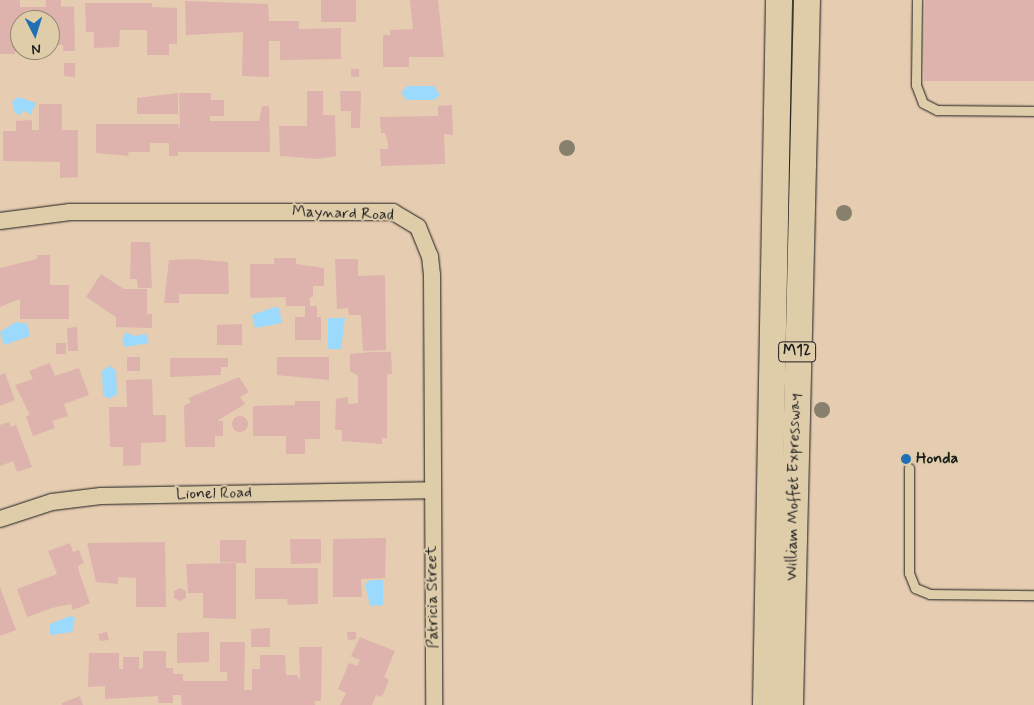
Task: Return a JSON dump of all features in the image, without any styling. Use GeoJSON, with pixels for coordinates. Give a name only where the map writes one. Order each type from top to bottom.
{"type":"FeatureCollection","features":[{"type":"Feature","properties":{"kind":"main road","name":"William Moffet Expressway"},"geometry":{"type":"LineString","coordinates":[[766,705],[779,0]]}},
{"type":"Feature","properties":{"kind":"main road","name":"William Moffet Expressway"},"geometry":{"type":"LineString","coordinates":[[790,705],[807,0]]}},
{"type":"Feature","properties":{"kind":"street","name":"Maynard Road"},"geometry":{"type":"LineString","coordinates":[[0,221],[70,212],[394,212],[406,217],[418,227],[430,256],[431,490]]}},
{"type":"Feature","properties":{"kind":"street","name":"Lionel Road"},"geometry":{"type":"LineString","coordinates":[[0,519],[52,502],[101,496],[431,490]]}},
{"type":"Feature","properties":{"kind":"street","name":"Patricia Street"},"geometry":{"type":"LineString","coordinates":[[431,490],[434,705]]}},
{"type":"Feature","properties":{"kind":"lane"},"geometry":{"type":"LineString","coordinates":[[916,0],[916,85],[923,104],[937,110],[1034,111]]}},
{"type":"Feature","properties":{"kind":"lane"},"geometry":{"type":"LineString","coordinates":[[909,468],[909,573],[915,588],[930,594],[1034,595]]}},
{"type":"Feature","properties":{"kind":"water"},"geometry":{"type":"Polygon","coordinates":[[[407,86],[434,86],[440,95],[434,100],[407,100],[401,93],[407,86]]]}},
{"type":"Feature","properties":{"kind":"water"},"geometry":{"type":"Polygon","coordinates":[[[18,97],[36,103],[30,115],[24,110],[20,115],[15,113],[12,102],[18,97]]]}},
{"type":"Feature","properties":{"kind":"water"},"geometry":{"type":"Polygon","coordinates":[[[275,307],[279,308],[282,323],[255,328],[252,315],[275,307]]]}},
{"type":"Feature","properties":{"kind":"water"},"geometry":{"type":"Polygon","coordinates":[[[328,318],[345,318],[341,349],[328,349],[328,318]]]}},
{"type":"Feature","properties":{"kind":"water"},"geometry":{"type":"Polygon","coordinates":[[[16,322],[27,324],[30,336],[4,345],[0,332],[16,322]]]}},
{"type":"Feature","properties":{"kind":"water"},"geometry":{"type":"Polygon","coordinates":[[[126,332],[134,336],[146,334],[149,343],[125,347],[122,340],[126,332]]]}},
{"type":"Feature","properties":{"kind":"water"},"geometry":{"type":"Polygon","coordinates":[[[110,366],[116,371],[117,394],[109,399],[103,395],[102,371],[110,366]]]}},
{"type":"Feature","properties":{"kind":"water"},"geometry":{"type":"Polygon","coordinates":[[[371,580],[383,580],[383,605],[370,606],[365,584],[371,580]]]}},
{"type":"Feature","properties":{"kind":"water"},"geometry":{"type":"Polygon","coordinates":[[[70,616],[75,618],[72,632],[50,635],[50,624],[70,616]]]}},
{"type":"Feature","properties":{"kind":"building"},"geometry":{"type":"Polygon","coordinates":[[[0,0],[20,0],[20,7],[46,7],[46,0],[61,0],[61,6],[74,7],[75,51],[63,51],[63,45],[60,45],[60,10],[10,10],[10,54],[0,54],[0,0]]]}},
{"type":"Feature","properties":{"kind":"building"},"geometry":{"type":"Polygon","coordinates":[[[321,0],[356,0],[356,22],[321,22],[321,0]]]}},
{"type":"Feature","properties":{"kind":"building"},"geometry":{"type":"Polygon","coordinates":[[[410,0],[438,0],[444,57],[409,57],[409,67],[383,67],[383,35],[390,35],[390,30],[413,29],[410,0]]]}},
{"type":"Feature","properties":{"kind":"building"},"geometry":{"type":"Polygon","coordinates":[[[925,0],[1034,0],[1034,81],[924,81],[925,0]]]}},
{"type":"Feature","properties":{"kind":"building"},"geometry":{"type":"Polygon","coordinates":[[[185,1],[268,4],[269,21],[299,21],[299,29],[341,28],[341,59],[280,60],[280,41],[269,41],[269,77],[242,76],[243,32],[186,35],[185,1]]]}},
{"type":"Feature","properties":{"kind":"building"},"geometry":{"type":"Polygon","coordinates":[[[85,3],[152,3],[152,7],[177,8],[177,44],[169,44],[169,55],[147,55],[147,30],[120,30],[119,47],[94,48],[94,32],[86,32],[85,3]]]}},
{"type":"Feature","properties":{"kind":"building"},"geometry":{"type":"Polygon","coordinates":[[[64,63],[75,63],[75,77],[64,76],[64,63]]]}},
{"type":"Feature","properties":{"kind":"building"},"geometry":{"type":"Polygon","coordinates":[[[351,69],[359,69],[359,77],[351,77],[351,69]]]}},
{"type":"Feature","properties":{"kind":"building"},"geometry":{"type":"Polygon","coordinates":[[[307,91],[323,91],[323,115],[335,115],[336,156],[318,159],[280,156],[279,126],[307,126],[307,91]]]}},
{"type":"Feature","properties":{"kind":"building"},"geometry":{"type":"Polygon","coordinates":[[[340,91],[361,91],[360,128],[351,128],[351,111],[341,111],[340,91]]]}},
{"type":"Feature","properties":{"kind":"building"},"geometry":{"type":"Polygon","coordinates":[[[178,93],[178,114],[137,114],[137,98],[178,93]]]}},
{"type":"Feature","properties":{"kind":"building"},"geometry":{"type":"Polygon","coordinates":[[[179,93],[211,93],[211,100],[224,100],[224,116],[210,116],[210,121],[259,121],[262,106],[269,106],[270,152],[178,152],[178,156],[169,156],[169,143],[150,143],[150,152],[128,152],[129,156],[96,153],[96,124],[178,124],[180,130],[179,93]]]}},
{"type":"Feature","properties":{"kind":"building"},"geometry":{"type":"Polygon","coordinates":[[[39,104],[62,104],[62,130],[78,130],[78,177],[60,178],[60,162],[3,161],[3,131],[16,131],[16,121],[32,120],[32,130],[39,130],[39,104]]]}},
{"type":"Feature","properties":{"kind":"building"},"geometry":{"type":"Polygon","coordinates":[[[452,105],[453,135],[444,134],[445,164],[381,166],[380,149],[388,149],[388,143],[385,133],[381,133],[380,117],[438,116],[438,106],[452,105]]]}},
{"type":"Feature","properties":{"kind":"building"},"geometry":{"type":"Polygon","coordinates":[[[131,242],[150,242],[152,288],[138,288],[137,279],[130,279],[131,242]]]}},
{"type":"Feature","properties":{"kind":"building"},"geometry":{"type":"Polygon","coordinates":[[[37,255],[50,255],[50,285],[69,285],[69,319],[20,319],[20,299],[0,307],[0,268],[37,259],[37,255]]]}},
{"type":"Feature","properties":{"kind":"building"},"geometry":{"type":"Polygon","coordinates":[[[274,258],[296,258],[296,264],[324,268],[324,286],[313,286],[313,297],[310,297],[310,306],[317,306],[317,317],[321,317],[321,340],[295,340],[295,317],[305,317],[305,306],[286,306],[286,297],[250,298],[250,264],[274,264],[274,258]]]}},
{"type":"Feature","properties":{"kind":"building"},"geometry":{"type":"Polygon","coordinates":[[[192,259],[228,262],[229,294],[179,294],[179,303],[164,303],[169,260],[192,259]]]}},
{"type":"Feature","properties":{"kind":"building"},"geometry":{"type":"Polygon","coordinates":[[[335,259],[358,259],[358,276],[385,275],[386,350],[363,351],[361,315],[349,315],[348,308],[337,309],[335,259]]]}},
{"type":"Feature","properties":{"kind":"building"},"geometry":{"type":"Polygon","coordinates":[[[101,274],[124,289],[147,289],[147,314],[152,314],[152,328],[116,327],[116,317],[86,297],[101,274]]]}},
{"type":"Feature","properties":{"kind":"building"},"geometry":{"type":"Polygon","coordinates":[[[242,324],[242,345],[217,345],[217,325],[242,324]]]}},
{"type":"Feature","properties":{"kind":"building"},"geometry":{"type":"Polygon","coordinates":[[[77,327],[78,351],[68,351],[67,328],[77,327]]]}},
{"type":"Feature","properties":{"kind":"building"},"geometry":{"type":"Polygon","coordinates":[[[56,343],[66,343],[66,354],[56,354],[56,343]]]}},
{"type":"Feature","properties":{"kind":"building"},"geometry":{"type":"Polygon","coordinates":[[[391,352],[392,374],[387,374],[387,438],[382,438],[382,444],[342,441],[342,430],[335,430],[336,399],[348,397],[348,404],[358,403],[358,376],[350,371],[350,354],[391,352]]]}},
{"type":"Feature","properties":{"kind":"building"},"geometry":{"type":"Polygon","coordinates":[[[127,357],[140,357],[140,371],[127,371],[127,357]]]}},
{"type":"Feature","properties":{"kind":"building"},"geometry":{"type":"Polygon","coordinates":[[[277,357],[329,357],[329,380],[277,375],[277,357]]]}},
{"type":"Feature","properties":{"kind":"building"},"geometry":{"type":"Polygon","coordinates":[[[170,358],[228,358],[228,367],[221,367],[221,375],[170,377],[170,358]]]}},
{"type":"Feature","properties":{"kind":"building"},"geometry":{"type":"Polygon","coordinates":[[[50,363],[55,376],[79,368],[89,395],[64,404],[68,416],[52,421],[55,428],[33,436],[26,416],[30,415],[15,385],[33,379],[29,371],[50,363]]]}},
{"type":"Feature","properties":{"kind":"building"},"geometry":{"type":"Polygon","coordinates":[[[5,373],[15,400],[0,406],[0,375],[5,373]]]}},
{"type":"Feature","properties":{"kind":"building"},"geometry":{"type":"Polygon","coordinates":[[[239,377],[249,392],[240,397],[245,404],[217,421],[223,421],[223,436],[215,436],[215,447],[185,447],[184,406],[191,402],[188,398],[239,377]]]}},
{"type":"Feature","properties":{"kind":"building"},"geometry":{"type":"Polygon","coordinates":[[[152,379],[153,415],[166,415],[166,442],[141,443],[141,465],[123,466],[123,447],[110,447],[109,407],[127,407],[126,380],[152,379]]]}},
{"type":"Feature","properties":{"kind":"building"},"geometry":{"type":"Polygon","coordinates":[[[295,401],[320,401],[320,439],[305,439],[305,454],[286,454],[286,436],[253,436],[253,406],[295,405],[295,401]]]}},
{"type":"Feature","properties":{"kind":"building"},"geometry":{"type":"Polygon","coordinates":[[[240,416],[248,424],[240,432],[232,424],[240,416]]]}},
{"type":"Feature","properties":{"kind":"building"},"geometry":{"type":"Polygon","coordinates":[[[9,422],[11,427],[16,425],[32,467],[17,472],[13,461],[0,466],[0,425],[9,422]]]}},
{"type":"Feature","properties":{"kind":"building"},"geometry":{"type":"Polygon","coordinates":[[[386,538],[385,578],[361,579],[362,597],[333,597],[333,539],[386,538]]]}},
{"type":"Feature","properties":{"kind":"building"},"geometry":{"type":"Polygon","coordinates":[[[290,539],[321,539],[321,563],[291,564],[290,539]]]}},
{"type":"Feature","properties":{"kind":"building"},"geometry":{"type":"Polygon","coordinates":[[[220,540],[246,540],[246,563],[220,562],[220,540]]]}},
{"type":"Feature","properties":{"kind":"building"},"geometry":{"type":"Polygon","coordinates":[[[165,542],[166,607],[136,607],[136,578],[118,577],[118,584],[96,582],[87,543],[165,542]]]}},
{"type":"Feature","properties":{"kind":"building"},"geometry":{"type":"Polygon","coordinates":[[[70,543],[73,552],[79,550],[84,563],[78,566],[90,603],[73,610],[71,604],[52,608],[27,617],[17,589],[57,574],[48,551],[70,543]]]}},
{"type":"Feature","properties":{"kind":"building"},"geometry":{"type":"Polygon","coordinates":[[[236,563],[236,619],[203,618],[203,593],[188,593],[186,564],[236,563]]]}},
{"type":"Feature","properties":{"kind":"building"},"geometry":{"type":"Polygon","coordinates":[[[255,568],[318,568],[318,604],[288,605],[287,599],[255,599],[255,568]]]}},
{"type":"Feature","properties":{"kind":"building"},"geometry":{"type":"Polygon","coordinates":[[[0,587],[16,630],[0,636],[0,587]]]}},
{"type":"Feature","properties":{"kind":"building"},"geometry":{"type":"Polygon","coordinates":[[[180,588],[186,591],[186,598],[180,601],[174,598],[174,591],[180,588]]]}},
{"type":"Feature","properties":{"kind":"building"},"geometry":{"type":"Polygon","coordinates":[[[270,628],[270,647],[251,647],[251,629],[270,628]]]}},
{"type":"Feature","properties":{"kind":"building"},"geometry":{"type":"Polygon","coordinates":[[[107,632],[109,640],[100,641],[98,634],[107,632]]]}},
{"type":"Feature","properties":{"kind":"building"},"geometry":{"type":"Polygon","coordinates":[[[209,632],[209,662],[177,663],[177,633],[209,632]]]}},
{"type":"Feature","properties":{"kind":"building"},"geometry":{"type":"Polygon","coordinates":[[[347,632],[356,632],[356,639],[348,640],[347,632]]]}},
{"type":"Feature","properties":{"kind":"building"},"geometry":{"type":"Polygon","coordinates":[[[360,637],[395,651],[384,677],[389,680],[382,697],[376,695],[372,705],[340,705],[346,693],[338,689],[349,663],[357,666],[360,660],[351,656],[360,637]]]}},
{"type":"Feature","properties":{"kind":"building"},"geometry":{"type":"Polygon","coordinates":[[[220,642],[245,642],[244,690],[252,690],[252,669],[260,669],[260,655],[285,655],[286,675],[297,675],[300,680],[299,647],[322,647],[321,701],[315,701],[315,705],[182,705],[181,695],[173,695],[173,703],[158,703],[158,696],[105,699],[105,686],[88,687],[89,653],[119,653],[119,669],[123,669],[123,657],[139,657],[139,669],[143,668],[143,651],[166,651],[166,668],[173,668],[173,674],[183,674],[183,681],[227,681],[227,672],[220,672],[220,642]]]}},
{"type":"Feature","properties":{"kind":"building"},"geometry":{"type":"Polygon","coordinates":[[[80,696],[83,705],[62,705],[62,703],[80,696]]]}},
{"type":"Feature","properties":{"kind":"place","name":"Honda"},"geometry":{"type":"Point","coordinates":[906,459]}}]}
